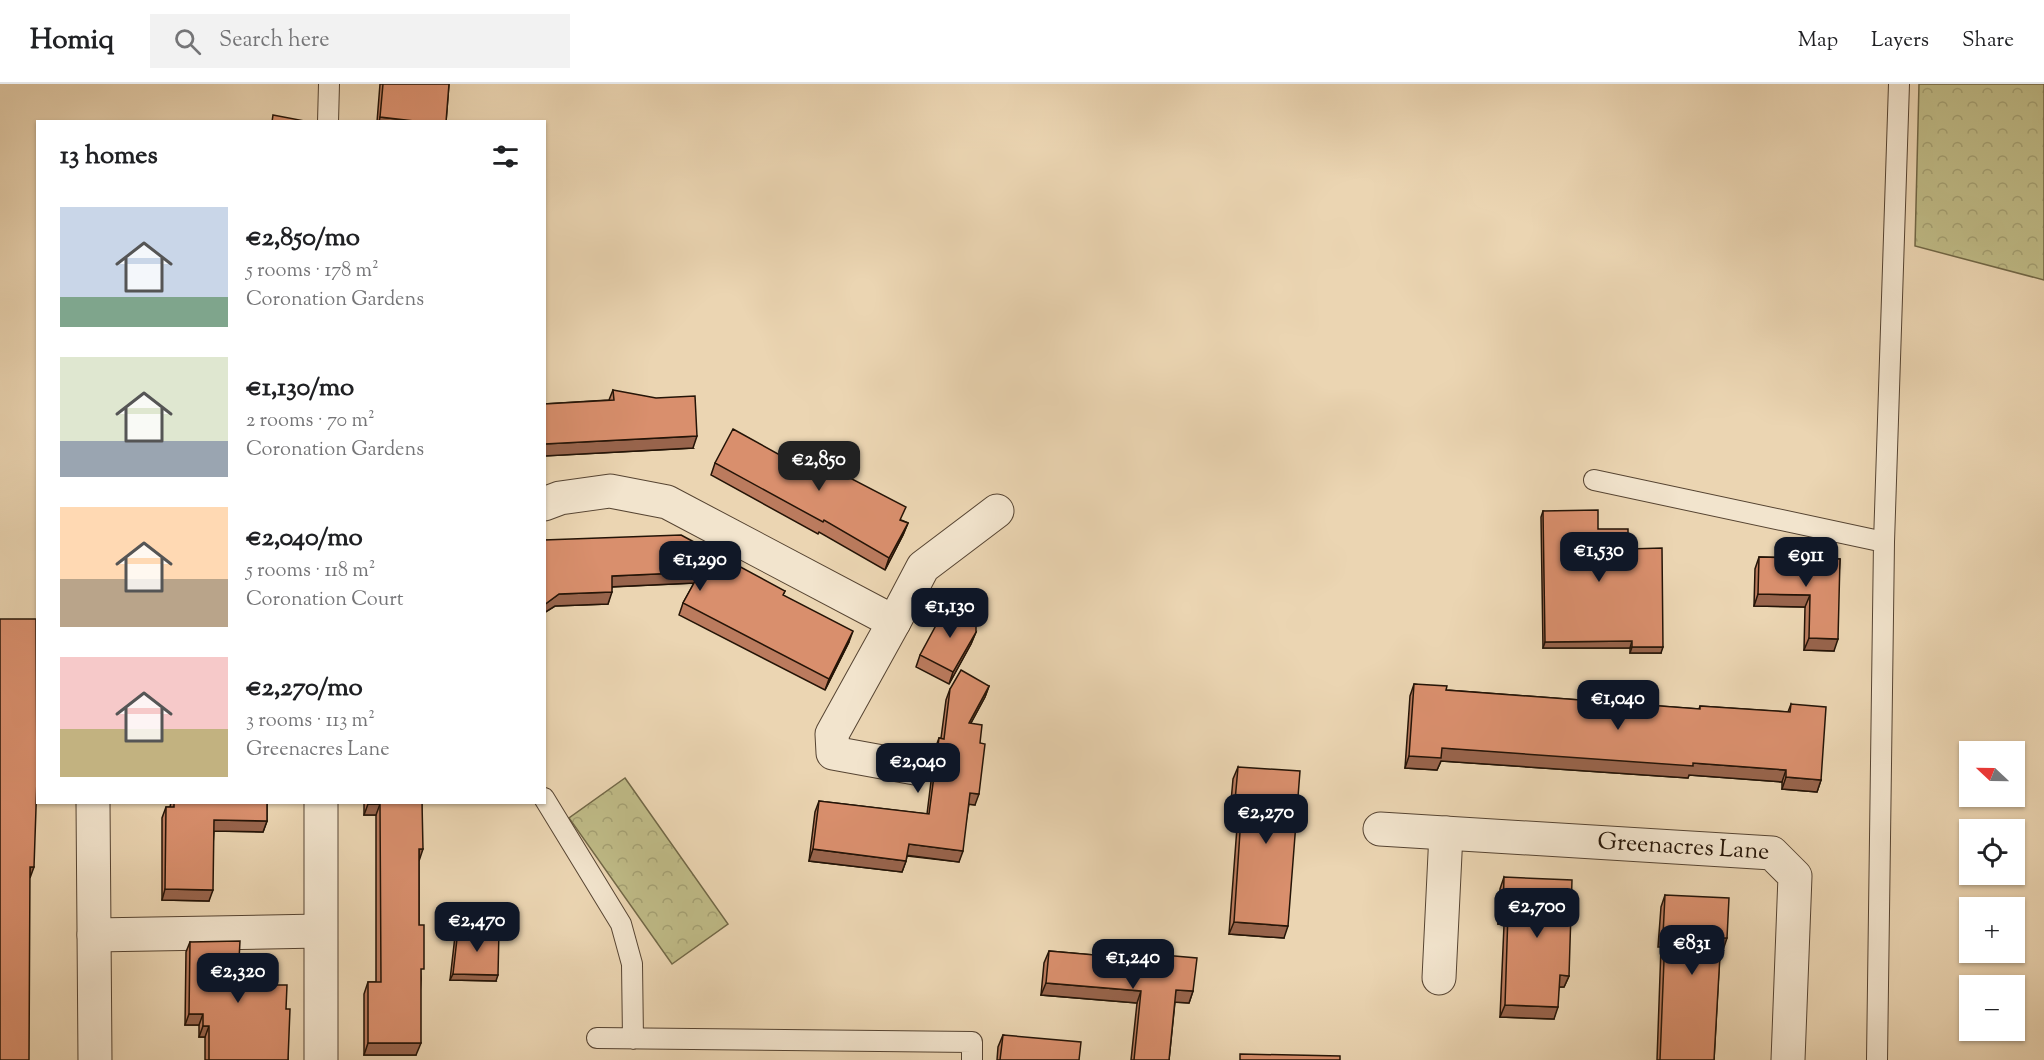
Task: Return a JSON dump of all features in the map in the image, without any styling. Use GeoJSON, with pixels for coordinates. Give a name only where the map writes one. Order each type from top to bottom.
{"type":"FeatureCollection","features":[{"type":"Feature","properties":{"kind":"street"},"geometry":{"type":"LineString","coordinates":[[546,503],[560,498],[610,491],[667,502],[894,622]]}},
{"type":"Feature","properties":{"kind":"street"},"geometry":{"type":"LineString","coordinates":[[915,768],[833,753],[832,734],[923,567],[997,511]]}},
{"type":"Feature","properties":{"kind":"street"},"geometry":{"type":"LineString","coordinates":[[93,804],[95,1060]]}},
{"type":"Feature","properties":{"kind":"street"},"geometry":{"type":"LineString","coordinates":[[321,804],[321,1060]]}},
{"type":"Feature","properties":{"kind":"street","name":"Greenacres Lane"},"geometry":{"type":"LineString","coordinates":[[1380,829],[1772,853],[1795,876],[1788,1060]]}},
{"type":"Feature","properties":{"kind":"street"},"geometry":{"type":"LineString","coordinates":[[1439,978],[1446,833]]}},
{"type":"Feature","properties":{"kind":"street"},"geometry":{"type":"LineString","coordinates":[[94,935],[320,931]]}},
{"type":"Feature","properties":{"kind":"lane"},"geometry":{"type":"LineString","coordinates":[[328,120],[329,84]]}},
{"type":"Feature","properties":{"kind":"lane"},"geometry":{"type":"LineString","coordinates":[[1877,1060],[1884,542],[1899,84]]}},
{"type":"Feature","properties":{"kind":"lane"},"geometry":{"type":"LineString","coordinates":[[1594,480],[1827,532],[1884,542]]}},
{"type":"Feature","properties":{"kind":"lane"},"geometry":{"type":"LineString","coordinates":[[546,801],[621,924],[632,964],[633,1038]]}},
{"type":"Feature","properties":{"kind":"lane"},"geometry":{"type":"LineString","coordinates":[[597,1038],[972,1042],[972,1060]]}},
{"type":"Feature","properties":{"kind":"green space"},"geometry":{"type":"Polygon","coordinates":[[[1919,84],[2044,84],[2044,280],[1915,246],[1919,84]]]}},
{"type":"Feature","properties":{"kind":"green space"},"geometry":{"type":"Polygon","coordinates":[[[625,778],[728,924],[672,964],[569,818],[625,778]]]}},
{"type":"Feature","properties":{"kind":"building"},"geometry":{"type":"Polygon","coordinates":[[[383,84],[449,84],[446,120],[406,120],[380,117],[383,84]]]}},
{"type":"Feature","properties":{"kind":"building"},"geometry":{"type":"Polygon","coordinates":[[[273,115],[300,120],[272,120],[273,115]]]}},
{"type":"Feature","properties":{"kind":"building"},"geometry":{"type":"Polygon","coordinates":[[[613,390],[656,398],[695,396],[697,436],[546,444],[546,404],[614,400],[613,390]]]}},
{"type":"Feature","properties":{"kind":"building"},"geometry":{"type":"Polygon","coordinates":[[[733,429],[814,474],[827,451],[854,466],[848,477],[906,507],[900,520],[908,523],[889,558],[824,520],[823,522],[715,463],[733,429]]]}},
{"type":"Feature","properties":{"kind":"building"},"geometry":{"type":"Polygon","coordinates":[[[1598,510],[1598,529],[1628,529],[1628,549],[1662,548],[1663,647],[1632,647],[1632,641],[1545,642],[1543,511],[1598,510]]]}},
{"type":"Feature","properties":{"kind":"building"},"geometry":{"type":"Polygon","coordinates":[[[681,535],[785,591],[783,595],[853,631],[829,679],[683,603],[700,572],[612,576],[612,592],[559,594],[546,604],[546,540],[681,535]]]}},
{"type":"Feature","properties":{"kind":"building"},"geometry":{"type":"Polygon","coordinates":[[[1759,557],[1840,559],[1838,639],[1809,638],[1810,595],[1758,594],[1759,557]]]}},
{"type":"Feature","properties":{"kind":"building"},"geometry":{"type":"Polygon","coordinates":[[[947,605],[976,620],[976,632],[953,672],[920,655],[947,605]]]}},
{"type":"Feature","properties":{"kind":"building"},"geometry":{"type":"Polygon","coordinates":[[[0,619],[36,619],[36,804],[34,867],[30,867],[29,1060],[0,1060],[0,619]]]}},
{"type":"Feature","properties":{"kind":"building"},"geometry":{"type":"Polygon","coordinates":[[[961,670],[989,686],[969,723],[982,725],[980,743],[985,744],[979,794],[970,793],[963,851],[909,844],[906,861],[813,849],[819,801],[929,814],[939,738],[944,739],[950,689],[961,670]]]}},
{"type":"Feature","properties":{"kind":"building"},"geometry":{"type":"Polygon","coordinates":[[[1414,684],[1447,686],[1446,690],[1700,709],[1700,706],[1790,712],[1791,704],[1826,707],[1821,780],[1786,777],[1786,770],[1693,763],[1693,766],[1442,748],[1441,758],[1409,756],[1414,684]]]}},
{"type":"Feature","properties":{"kind":"building"},"geometry":{"type":"Polygon","coordinates":[[[1238,767],[1300,771],[1288,926],[1234,922],[1242,802],[1235,801],[1238,767]]]}},
{"type":"Feature","properties":{"kind":"building"},"geometry":{"type":"Polygon","coordinates":[[[174,804],[267,804],[267,821],[214,820],[213,890],[165,889],[166,807],[174,807],[174,804]]]}},
{"type":"Feature","properties":{"kind":"building"},"geometry":{"type":"Polygon","coordinates":[[[380,804],[422,804],[423,849],[419,849],[419,925],[424,925],[424,969],[421,969],[421,1043],[368,1043],[368,982],[381,982],[380,804]]]}},
{"type":"Feature","properties":{"kind":"building"},"geometry":{"type":"Polygon","coordinates":[[[1504,877],[1572,880],[1569,976],[1560,975],[1558,1007],[1505,1005],[1508,913],[1503,912],[1504,877]]]}},
{"type":"Feature","properties":{"kind":"building"},"geometry":{"type":"Polygon","coordinates":[[[1665,895],[1729,898],[1727,938],[1721,938],[1714,1060],[1660,1060],[1665,895]]]}},
{"type":"Feature","properties":{"kind":"building"},"geometry":{"type":"Polygon","coordinates":[[[458,930],[499,930],[498,975],[453,974],[458,930]]]}},
{"type":"Feature","properties":{"kind":"building"},"geometry":{"type":"Polygon","coordinates":[[[240,941],[239,960],[267,960],[266,985],[287,985],[286,1009],[290,1009],[288,1060],[209,1060],[209,1026],[203,1026],[203,1014],[189,1014],[190,942],[240,941]]]}},
{"type":"Feature","properties":{"kind":"building"},"geometry":{"type":"Polygon","coordinates":[[[1049,951],[1152,960],[1152,954],[1197,958],[1193,991],[1176,990],[1169,1060],[1134,1060],[1141,991],[1046,983],[1049,951]]]}},
{"type":"Feature","properties":{"kind":"building"},"geometry":{"type":"Polygon","coordinates":[[[1003,1035],[1081,1042],[1079,1060],[1000,1060],[1003,1035]]]}},
{"type":"Feature","properties":{"kind":"building"},"geometry":{"type":"Polygon","coordinates":[[[1240,1054],[1340,1056],[1340,1060],[1240,1060],[1240,1054]]]}}]}
